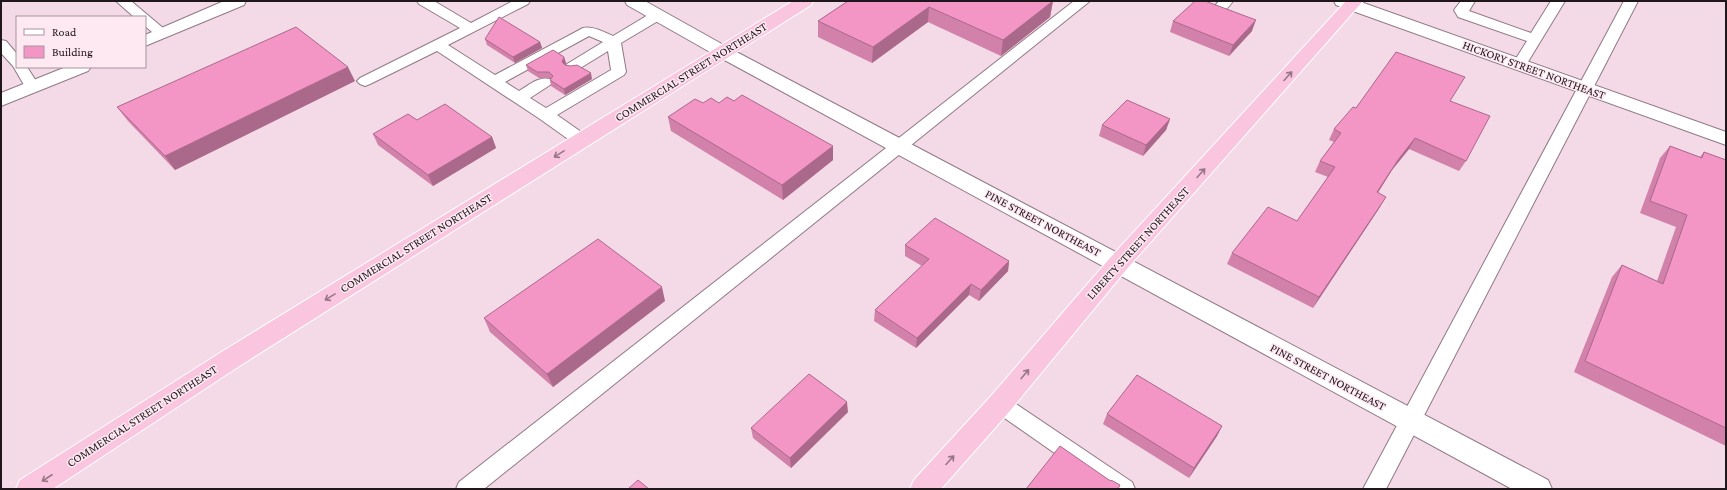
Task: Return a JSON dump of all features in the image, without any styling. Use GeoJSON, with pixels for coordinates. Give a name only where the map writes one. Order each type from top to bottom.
{"type":"FeatureCollection","features":[{"type":"Feature","properties":{"kind":"highway","name":"COMMERCIAL STREET NORTHEAST"},"geometry":{"type":"LineString","coordinates":[[30,489],[232,358],[805,1]]}},
{"type":"Feature","properties":{"kind":"highway","name":"LIBERTY STREET NORTHEAST"},"geometry":{"type":"LineString","coordinates":[[924,489],[1000,404],[1118,264],[1350,2]]}},
{"type":"Feature","properties":{"kind":"main road"},"geometry":{"type":"LineString","coordinates":[[146,41],[238,1]]}},
{"type":"Feature","properties":{"kind":"main road","name":"PINE STREET NORTHEAST"},"geometry":{"type":"LineString","coordinates":[[633,1],[722,52],[1538,489]]}},
{"type":"Feature","properties":{"kind":"main road","name":"HICKORY STREET NORTHEAST"},"geometry":{"type":"LineString","coordinates":[[1350,2],[1726,140]]}},
{"type":"Feature","properties":{"kind":"main road"},"geometry":{"type":"LineString","coordinates":[[1,100],[80,68]]}},
{"type":"Feature","properties":{"kind":"lane"},"geometry":{"type":"LineString","coordinates":[[123,1],[141,16]]}},
{"type":"Feature","properties":{"kind":"lane"},"geometry":{"type":"LineString","coordinates":[[424,1],[470,28]]}},
{"type":"Feature","properties":{"kind":"lane"},"geometry":{"type":"LineString","coordinates":[[365,82],[523,1]]}},
{"type":"Feature","properties":{"kind":"lane"},"geometry":{"type":"LineString","coordinates":[[467,489],[1083,1]]}},
{"type":"Feature","properties":{"kind":"lane"},"geometry":{"type":"LineString","coordinates":[[1468,1],[1461,10],[1463,14],[1535,39]]}},
{"type":"Feature","properties":{"kind":"lane"},"geometry":{"type":"LineString","coordinates":[[1519,65],[1558,1]]}},
{"type":"Feature","properties":{"kind":"lane"},"geometry":{"type":"LineString","coordinates":[[1374,489],[1631,1]]}},
{"type":"Feature","properties":{"kind":"lane"},"geometry":{"type":"LineString","coordinates":[[572,66],[658,15]]}},
{"type":"Feature","properties":{"kind":"lane"},"geometry":{"type":"LineString","coordinates":[[146,20],[162,34]]}},
{"type":"Feature","properties":{"kind":"lane"},"geometry":{"type":"LineString","coordinates":[[494,82],[588,30],[614,41]]}},
{"type":"Feature","properties":{"kind":"lane"},"geometry":{"type":"LineString","coordinates":[[546,115],[619,72],[614,41]]}},
{"type":"Feature","properties":{"kind":"lane"},"geometry":{"type":"LineString","coordinates":[[1,44],[16,61]]}},
{"type":"Feature","properties":{"kind":"lane"},"geometry":{"type":"LineString","coordinates":[[438,45],[546,115],[581,140]]}},
{"type":"Feature","properties":{"kind":"lane"},"geometry":{"type":"LineString","coordinates":[[21,68],[32,87]]}},
{"type":"Feature","properties":{"kind":"lane"},"geometry":{"type":"LineString","coordinates":[[518,98],[545,82]]}},
{"type":"Feature","properties":{"kind":"lane"},"geometry":{"type":"LineString","coordinates":[[1000,404],[1124,489]]}},
{"type":"Feature","properties":{"kind":"building"},"geometry":{"type":"Polygon","coordinates":[[[848,1],[1053,1],[1003,40],[929,7],[873,47],[818,21],[848,1]]]}},
{"type":"Feature","properties":{"kind":"building"},"geometry":{"type":"Polygon","coordinates":[[[1195,1],[1205,1],[1256,20],[1233,45],[1173,21],[1195,1]]]}},
{"type":"Feature","properties":{"kind":"building"},"geometry":{"type":"Polygon","coordinates":[[[499,17],[540,42],[513,57],[485,39],[499,17]]]}},
{"type":"Feature","properties":{"kind":"building"},"geometry":{"type":"Polygon","coordinates":[[[296,27],[348,67],[165,156],[117,107],[296,27]]]}},
{"type":"Feature","properties":{"kind":"building"},"geometry":{"type":"Polygon","coordinates":[[[553,50],[564,57],[562,62],[565,65],[577,65],[591,73],[564,89],[550,80],[553,76],[549,72],[537,72],[526,65],[553,50]]]}},
{"type":"Feature","properties":{"kind":"building"},"geometry":{"type":"Polygon","coordinates":[[[1396,52],[1465,77],[1450,101],[1490,116],[1466,161],[1415,138],[1398,160],[1377,192],[1386,197],[1319,297],[1232,253],[1268,207],[1297,221],[1335,167],[1320,161],[1341,133],[1334,129],[1353,107],[1356,108],[1396,52]]]}},
{"type":"Feature","properties":{"kind":"building"},"geometry":{"type":"Polygon","coordinates":[[[742,95],[833,146],[782,185],[668,117],[695,99],[703,103],[711,98],[719,103],[727,97],[734,101],[742,95]]]}},
{"type":"Feature","properties":{"kind":"building"},"geometry":{"type":"Polygon","coordinates":[[[1127,100],[1170,119],[1146,145],[1102,125],[1127,100]]]}},
{"type":"Feature","properties":{"kind":"building"},"geometry":{"type":"Polygon","coordinates":[[[445,104],[492,137],[428,175],[373,134],[408,114],[417,120],[445,104]]]}},
{"type":"Feature","properties":{"kind":"building"},"geometry":{"type":"Polygon","coordinates":[[[1670,146],[1702,158],[1704,152],[1726,160],[1726,428],[1585,361],[1622,265],[1663,284],[1687,215],[1650,201],[1670,146]]]}},
{"type":"Feature","properties":{"kind":"building"},"geometry":{"type":"Polygon","coordinates":[[[935,218],[1009,261],[981,290],[971,284],[917,338],[875,310],[929,259],[905,245],[935,218]]]}},
{"type":"Feature","properties":{"kind":"building"},"geometry":{"type":"Polygon","coordinates":[[[598,239],[662,287],[547,374],[484,318],[598,239]]]}},
{"type":"Feature","properties":{"kind":"building"},"geometry":{"type":"Polygon","coordinates":[[[809,374],[847,402],[790,458],[751,428],[809,374]]]}},
{"type":"Feature","properties":{"kind":"building"},"geometry":{"type":"Polygon","coordinates":[[[1137,375],[1222,426],[1194,468],[1107,414],[1137,375]]]}},
{"type":"Feature","properties":{"kind":"building"},"geometry":{"type":"Polygon","coordinates":[[[1060,446],[1109,480],[1120,485],[1118,489],[1026,489],[1060,446]]]}},
{"type":"Feature","properties":{"kind":"building"},"geometry":{"type":"Polygon","coordinates":[[[638,480],[649,489],[628,489],[638,480]]]}}]}
